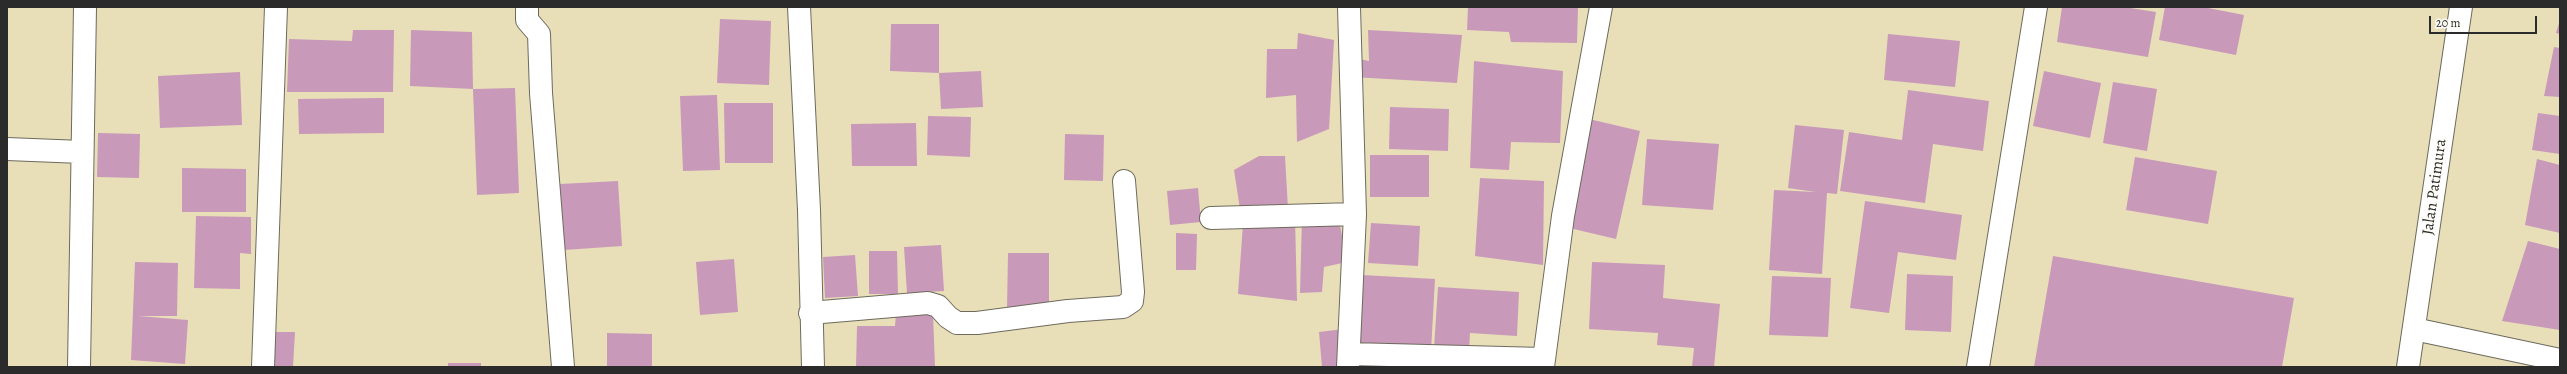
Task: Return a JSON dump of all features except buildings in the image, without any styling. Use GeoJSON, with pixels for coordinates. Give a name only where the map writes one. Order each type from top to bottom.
{"type":"FeatureCollection","features":[{"type":"Feature","properties":{"kind":"main road"},"geometry":{"type":"LineString","coordinates":[[79,367],[85,7]]}},
{"type":"Feature","properties":{"kind":"main road"},"geometry":{"type":"LineString","coordinates":[[262,367],[276,7]]}},
{"type":"Feature","properties":{"kind":"main road"},"geometry":{"type":"LineString","coordinates":[[526,7],[527,20],[539,34],[541,93],[563,367]]}},
{"type":"Feature","properties":{"kind":"main road"},"geometry":{"type":"LineString","coordinates":[[799,7],[809,210],[810,313],[813,367]]}},
{"type":"Feature","properties":{"kind":"main road"},"geometry":{"type":"LineString","coordinates":[[1349,7],[1355,214],[1349,361],[1543,363],[1566,200],[1601,7]]}},
{"type":"Feature","properties":{"kind":"main road"},"geometry":{"type":"LineString","coordinates":[[1978,367],[2036,7]]}},
{"type":"Feature","properties":{"kind":"main road","name":"Jalan Patimura"},"geometry":{"type":"LineString","coordinates":[[2408,367],[2461,7]]}},
{"type":"Feature","properties":{"kind":"main road"},"geometry":{"type":"LineString","coordinates":[[7,149],[82,152]]}},
{"type":"Feature","properties":{"kind":"main road"},"geometry":{"type":"LineString","coordinates":[[810,313],[928,303],[938,306],[948,318],[957,323],[977,323],[1068,311],[1123,307],[1132,301],[1133,292],[1124,181]]}},
{"type":"Feature","properties":{"kind":"main road"},"geometry":{"type":"LineString","coordinates":[[1210,218],[1355,214]]}},
{"type":"Feature","properties":{"kind":"main road"},"geometry":{"type":"LineString","coordinates":[[2414,329],[2560,360]]}}]}
